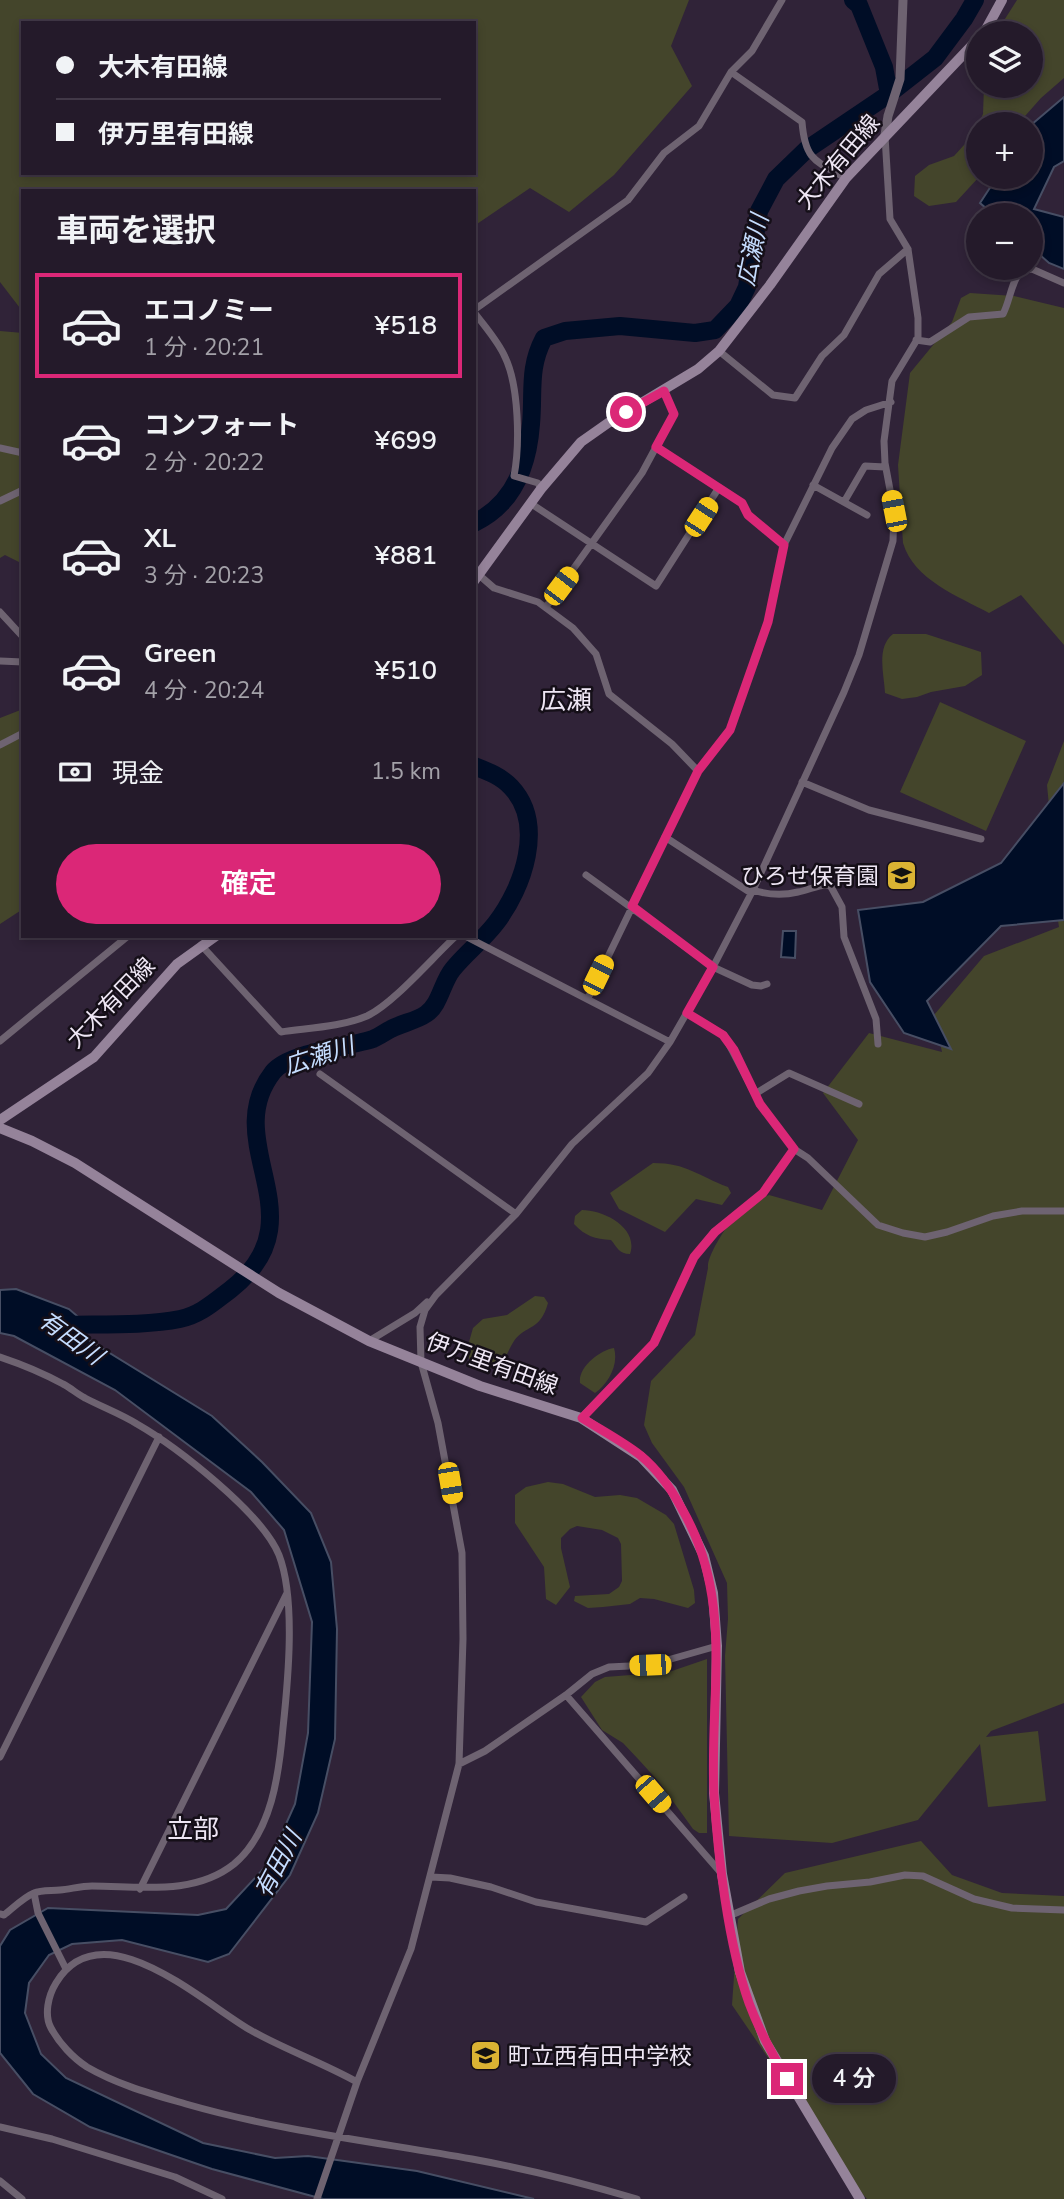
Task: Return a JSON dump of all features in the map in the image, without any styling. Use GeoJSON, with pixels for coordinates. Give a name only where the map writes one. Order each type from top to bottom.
{"type":"FeatureCollection","features":[{"type":"Feature","properties":{"kind":"main road"},"geometry":{"type":"LineString","coordinates":[[991,21],[1002,0]]}},
{"type":"Feature","properties":{"kind":"main road","name":"大木有田線"},"geometry":{"type":"LineString","coordinates":[[477,578],[539,486],[581,442],[698,369],[719,351],[770,285],[845,178],[966,51]]}},
{"type":"Feature","properties":{"kind":"main road","name":"大木有田線"},"geometry":{"type":"LineString","coordinates":[[0,1120],[94,1057],[177,964],[213,938]]}},
{"type":"Feature","properties":{"kind":"main road","name":"伊万里有田線"},"geometry":{"type":"LineString","coordinates":[[0,1128],[75,1163],[279,1293],[369,1341],[480,1386],[582,1418],[641,1457],[672,1490],[705,1556],[713,1593],[716,1646],[714,1793],[722,1874],[740,1972],[765,2041],[860,2199]]}},
{"type":"Feature","properties":{"kind":"street"},"geometry":{"type":"LineString","coordinates":[[476,310],[628,200],[664,153],[699,126],[731,72],[752,51],[782,0]]}},
{"type":"Feature","properties":{"kind":"street"},"geometry":{"type":"LineString","coordinates":[[369,1341],[415,1313],[436,1295],[516,1214],[572,1144],[648,1073],[687,1013],[752,892],[859,655],[893,541],[894,511],[885,467],[884,441],[892,381],[916,340],[918,318],[908,248],[890,219],[885,135],[900,79],[903,0]]}},
{"type":"Feature","properties":{"kind":"street"},"geometry":{"type":"LineString","coordinates":[[731,72],[802,122],[803,140],[808,154],[818,163],[845,178]]}},
{"type":"Feature","properties":{"kind":"street"},"geometry":{"type":"LineString","coordinates":[[719,351],[773,395],[795,398],[822,356],[844,335],[879,274],[908,248]]}},
{"type":"Feature","properties":{"kind":"street"},"geometry":{"type":"LineString","coordinates":[[916,340],[930,342],[969,317],[1003,314],[1021,271],[1032,269],[1064,283]]}},
{"type":"Feature","properties":{"kind":"street"},"geometry":{"type":"LineString","coordinates":[[476,314],[499,345],[510,370],[519,453],[514,476],[539,486]]}},
{"type":"Feature","properties":{"kind":"street"},"geometry":{"type":"LineString","coordinates":[[546,607],[642,473],[674,414],[664,391]]}},
{"type":"Feature","properties":{"kind":"street"},"geometry":{"type":"LineString","coordinates":[[588,998],[698,771],[730,730],[768,622],[784,545],[813,485],[832,448],[852,419],[866,410],[891,402]]}},
{"type":"Feature","properties":{"kind":"street"},"geometry":{"type":"LineString","coordinates":[[656,447],[742,503],[748,515],[784,545]]}},
{"type":"Feature","properties":{"kind":"street"},"geometry":{"type":"LineString","coordinates":[[0,448],[21,453]]}},
{"type":"Feature","properties":{"kind":"street"},"geometry":{"type":"LineString","coordinates":[[844,502],[865,466],[885,467]]}},
{"type":"Feature","properties":{"kind":"street"},"geometry":{"type":"LineString","coordinates":[[813,485],[867,515]]}},
{"type":"Feature","properties":{"kind":"street"},"geometry":{"type":"LineString","coordinates":[[530,503],[656,586],[718,489]]}},
{"type":"Feature","properties":{"kind":"street"},"geometry":{"type":"LineString","coordinates":[[0,501],[21,491]]}},
{"type":"Feature","properties":{"kind":"street"},"geometry":{"type":"LineString","coordinates":[[477,578],[546,607],[573,628],[596,654],[609,694],[672,744],[698,771]]}},
{"type":"Feature","properties":{"kind":"street"},"geometry":{"type":"LineString","coordinates":[[0,612],[21,635]]}},
{"type":"Feature","properties":{"kind":"street"},"geometry":{"type":"LineString","coordinates":[[0,661],[21,662]]}},
{"type":"Feature","properties":{"kind":"street"},"geometry":{"type":"LineString","coordinates":[[0,745],[21,734]]}},
{"type":"Feature","properties":{"kind":"street"},"geometry":{"type":"LineString","coordinates":[[802,782],[869,810],[981,839]]}},
{"type":"Feature","properties":{"kind":"street"},"geometry":{"type":"LineString","coordinates":[[665,837],[752,892],[782,894],[799,892],[821,884],[830,885],[842,907],[844,937],[876,1019],[878,1044]]}},
{"type":"Feature","properties":{"kind":"street"},"geometry":{"type":"LineString","coordinates":[[586,875],[713,967],[752,985],[767,984]]}},
{"type":"Feature","properties":{"kind":"street"},"geometry":{"type":"LineString","coordinates":[[0,1041],[126,938]]}},
{"type":"Feature","properties":{"kind":"street"},"geometry":{"type":"LineString","coordinates":[[201,946],[281,1032],[348,1022],[368,1015],[384,1004],[454,938]]}},
{"type":"Feature","properties":{"kind":"street"},"geometry":{"type":"LineString","coordinates":[[469,938],[670,1042]]}},
{"type":"Feature","properties":{"kind":"street"},"geometry":{"type":"LineString","coordinates":[[687,1013],[723,1035],[755,1094],[794,1149],[808,1158],[878,1225],[903,1234],[925,1237],[993,1216],[1022,1211],[1064,1211]]}},
{"type":"Feature","properties":{"kind":"street"},"geometry":{"type":"LineString","coordinates":[[755,1094],[789,1073],[859,1104]]}},
{"type":"Feature","properties":{"kind":"street"},"geometry":{"type":"LineString","coordinates":[[320,1074],[516,1214]]}},
{"type":"Feature","properties":{"kind":"street"},"geometry":{"type":"LineString","coordinates":[[582,1418],[654,1343],[694,1257],[721,1226],[763,1193],[794,1149]]}},
{"type":"Feature","properties":{"kind":"street"},"geometry":{"type":"LineString","coordinates":[[317,2199],[357,2082],[411,1949],[459,1764],[463,1639],[462,1553],[438,1423],[421,1362],[420,1327],[425,1310],[436,1295]]}},
{"type":"Feature","properties":{"kind":"street"},"geometry":{"type":"LineString","coordinates":[[0,1357],[65,1384],[82,1397],[135,1422],[159,1437],[211,1478],[265,1532],[278,1553],[287,1579],[289,1628],[279,1768],[268,1812],[253,1843],[237,1861],[218,1875],[195,1883],[140,1889],[90,1886],[34,1893],[4,1915],[0,1914]]}},
{"type":"Feature","properties":{"kind":"street"},"geometry":{"type":"LineString","coordinates":[[0,1758],[159,1437]]}},
{"type":"Feature","properties":{"kind":"street"},"geometry":{"type":"LineString","coordinates":[[140,1889],[288,1592]]}},
{"type":"Feature","properties":{"kind":"street"},"geometry":{"type":"LineString","coordinates":[[459,1764],[485,1751],[592,1674],[610,1667],[650,1665],[716,1646]]}},
{"type":"Feature","properties":{"kind":"street"},"geometry":{"type":"LineString","coordinates":[[566,1695],[722,1874]]}},
{"type":"Feature","properties":{"kind":"street"},"geometry":{"type":"LineString","coordinates":[[729,1916],[769,1899],[799,1891],[905,1875],[923,1876],[974,1899],[1012,1908],[1064,1910]]}},
{"type":"Feature","properties":{"kind":"street"},"geometry":{"type":"LineString","coordinates":[[431,1877],[478,1884],[536,1902],[646,1922],[684,1897]]}},
{"type":"Feature","properties":{"kind":"street"},"geometry":{"type":"LineString","coordinates":[[34,1893],[38,1913],[66,1969]]}},
{"type":"Feature","properties":{"kind":"street"},"geometry":{"type":"LineString","coordinates":[[357,2082],[252,2031],[159,1970],[124,1956],[105,1954],[88,1957],[66,1969],[55,1984],[49,1999],[49,2023],[69,2051],[86,2066],[129,2087],[224,2115],[337,2138],[472,2159],[637,2199]]}},
{"type":"Feature","properties":{"kind":"street"},"geometry":{"type":"LineString","coordinates":[[0,2127],[52,2139],[175,2177],[222,2199]]}},
{"type":"Feature","properties":{"kind":"street"},"geometry":{"type":"LineString","coordinates":[[0,2180],[22,2199]]}},
{"type":"Feature","properties":{"kind":"green space"},"geometry":{"type":"Polygon","coordinates":[[[0,0],[689,0],[671,46],[692,86],[614,175],[569,212],[530,188],[476,225],[476,189],[21,189],[21,309],[0,282],[0,0]]]}},
{"type":"Feature","properties":{"kind":"green space"},"geometry":{"type":"Polygon","coordinates":[[[1017,0],[1064,0],[1064,78],[1043,96],[1043,21],[1004,21],[1017,0]]]}},
{"type":"Feature","properties":{"kind":"green space"},"geometry":{"type":"Polygon","coordinates":[[[984,98],[1041,98],[1029,112],[983,112],[984,98]]]}},
{"type":"Feature","properties":{"kind":"green space"},"geometry":{"type":"Polygon","coordinates":[[[966,143],[968,189],[956,202],[929,206],[914,196],[915,176],[929,165],[954,156],[966,143]]]}},
{"type":"Feature","properties":{"kind":"green space"},"geometry":{"type":"Polygon","coordinates":[[[970,293],[1014,296],[1064,308],[1064,645],[1021,595],[989,613],[927,577],[909,556],[903,543],[898,465],[910,373],[952,322],[961,298],[970,293]]]}},
{"type":"Feature","properties":{"kind":"green space"},"geometry":{"type":"Polygon","coordinates":[[[0,331],[21,333],[21,563],[5,555],[0,558],[0,331]]]}},
{"type":"Feature","properties":{"kind":"green space"},"geometry":{"type":"Polygon","coordinates":[[[893,634],[926,634],[981,652],[982,675],[965,686],[917,697],[902,699],[885,693],[883,653],[884,646],[893,634]]]}},
{"type":"Feature","properties":{"kind":"green space"},"geometry":{"type":"Polygon","coordinates":[[[940,702],[1026,741],[986,831],[900,792],[940,702]]]}},
{"type":"Feature","properties":{"kind":"green space"},"geometry":{"type":"Polygon","coordinates":[[[21,710],[21,910],[0,924],[0,718],[21,710]]]}},
{"type":"Feature","properties":{"kind":"green space"},"geometry":{"type":"Polygon","coordinates":[[[1064,741],[1064,1703],[991,1731],[986,1737],[1038,1731],[1046,1801],[988,1807],[980,1744],[918,1820],[832,1843],[729,1836],[725,1656],[727,1583],[684,1487],[652,1443],[644,1425],[651,1381],[695,1335],[708,1262],[725,1230],[740,1211],[769,1195],[822,1210],[858,1140],[823,1093],[869,1033],[942,1052],[934,1015],[984,956],[1059,927],[1051,873],[1052,837],[1047,785],[1064,741]]]}},
{"type":"Feature","properties":{"kind":"green space"},"geometry":{"type":"Polygon","coordinates":[[[653,1163],[684,1168],[728,1187],[731,1193],[722,1205],[696,1199],[665,1232],[619,1209],[610,1193],[653,1163]]]}},
{"type":"Feature","properties":{"kind":"green space"},"geometry":{"type":"Polygon","coordinates":[[[582,1210],[600,1213],[618,1222],[629,1236],[630,1254],[621,1251],[611,1240],[591,1236],[578,1228],[574,1224],[575,1216],[582,1210]]]}},
{"type":"Feature","properties":{"kind":"green space"},"geometry":{"type":"Polygon","coordinates":[[[535,1296],[544,1297],[548,1303],[545,1312],[537,1323],[514,1341],[499,1366],[484,1369],[469,1359],[467,1349],[473,1328],[483,1319],[507,1315],[535,1296]]]}},
{"type":"Feature","properties":{"kind":"green space"},"geometry":{"type":"Polygon","coordinates":[[[614,1348],[615,1361],[611,1374],[595,1393],[580,1383],[582,1371],[597,1356],[614,1348]]]}},
{"type":"Feature","properties":{"kind":"green space"},"geometry":{"type":"Polygon","coordinates":[[[548,1482],[563,1484],[595,1497],[620,1495],[637,1498],[666,1515],[674,1524],[694,1590],[695,1603],[688,1608],[640,1598],[630,1604],[588,1608],[574,1601],[575,1596],[609,1594],[619,1587],[622,1581],[621,1544],[618,1538],[602,1530],[577,1526],[561,1538],[570,1587],[556,1605],[546,1599],[544,1567],[515,1523],[515,1495],[526,1487],[548,1482]]]}},
{"type":"Feature","properties":{"kind":"green space"},"geometry":{"type":"Polygon","coordinates":[[[707,1659],[707,1833],[699,1833],[693,1829],[659,1782],[623,1743],[602,1730],[581,1697],[595,1682],[605,1677],[669,1672],[707,1659]]]}},
{"type":"Feature","properties":{"kind":"green space"},"geometry":{"type":"Polygon","coordinates":[[[921,1841],[952,1875],[1002,1893],[1064,1896],[1064,2199],[867,2199],[732,2005],[738,1919],[785,1873],[921,1841]]]}},
{"type":"Feature","properties":{"kind":"water"},"geometry":{"type":"Polygon","coordinates":[[[1064,97],[1064,161],[1054,167],[1037,203],[980,203],[989,189],[1043,189],[1043,115],[1064,97]]]}},
{"type":"Feature","properties":{"kind":"water"},"geometry":{"type":"Polygon","coordinates":[[[1043,211],[1064,217],[1064,269],[1043,258],[1043,211]]]}},
{"type":"Feature","properties":{"kind":"water"},"geometry":{"type":"Polygon","coordinates":[[[1064,783],[1064,920],[1001,926],[927,1001],[951,1049],[904,1033],[870,982],[858,910],[923,902],[1001,863],[1064,783]]]}},
{"type":"Feature","properties":{"kind":"water"},"geometry":{"type":"Polygon","coordinates":[[[783,931],[796,931],[795,958],[781,957],[783,931]]]}},
{"type":"Feature","properties":{"kind":"water","name":"有田川"},"geometry":{"type":"Polygon","coordinates":[[[16,1289],[69,1309],[90,1327],[83,1331],[87,1339],[212,1416],[262,1462],[311,1513],[331,1562],[337,1629],[335,1739],[318,1813],[290,1875],[229,1954],[208,1962],[122,1940],[72,1944],[49,1955],[29,1983],[25,2013],[41,2054],[66,2078],[203,2143],[275,2158],[308,2156],[417,2171],[534,2199],[323,2199],[212,2169],[90,2127],[33,2094],[0,2053],[0,1946],[10,1930],[48,1908],[198,1915],[226,1909],[268,1864],[295,1804],[308,1733],[312,1622],[284,1530],[251,1492],[115,1390],[14,1336],[0,1333],[0,1290],[16,1289]]]}},
{"type":"Feature","properties":{"kind":"waterway"},"geometry":{"type":"LineString","coordinates":[[853,0],[859,5],[884,67],[889,94]]}},
{"type":"Feature","properties":{"kind":"waterway","name":"広瀬川"},"geometry":{"type":"LineString","coordinates":[[476,522],[488,515],[509,494],[522,468],[529,439],[534,370],[544,338],[565,331],[620,326],[695,333],[715,330],[738,306],[747,287],[759,211],[776,179],[806,150],[889,94],[935,58],[975,0]]}},
{"type":"Feature","properties":{"kind":"waterway","name":"広瀬川"},"geometry":{"type":"LineString","coordinates":[[64,1325],[137,1324],[187,1317],[207,1308],[230,1290],[256,1263],[268,1236],[270,1208],[256,1126],[259,1099],[273,1072],[281,1065],[305,1055],[373,1039],[426,1014],[435,1005],[453,969],[496,923],[515,892],[527,856],[529,837],[522,802],[507,783],[476,767]]}},
{"type":"Feature","properties":{"kind":"place","name":"ひろせ保育園"},"geometry":{"type":"Point","coordinates":[902,876]}},
{"type":"Feature","properties":{"kind":"place","name":"町立西有田中学校"},"geometry":{"type":"Point","coordinates":[485,2056]}},
{"type":"Feature","properties":{"kind":"district","name":"広瀬"},"geometry":{"type":"Point","coordinates":[566,700]}},
{"type":"Feature","properties":{"kind":"district","name":"立部"},"geometry":{"type":"Point","coordinates":[193,1829]}},
{"type":"Feature","properties":{"kind":"route"},"geometry":{"type":"LineString","coordinates":[[626,412],[664,391],[674,414],[656,447],[742,503],[744,512],[784,545],[768,622],[730,730],[698,771],[632,906],[713,967],[687,1013],[723,1035],[734,1050],[760,1104],[794,1149],[763,1193],[727,1220],[694,1257],[654,1343],[582,1418],[641,1457],[672,1490],[705,1556],[713,1593],[716,1646],[714,1793],[722,1874],[740,1972],[749,2003],[765,2041],[787,2079]]}}]}
